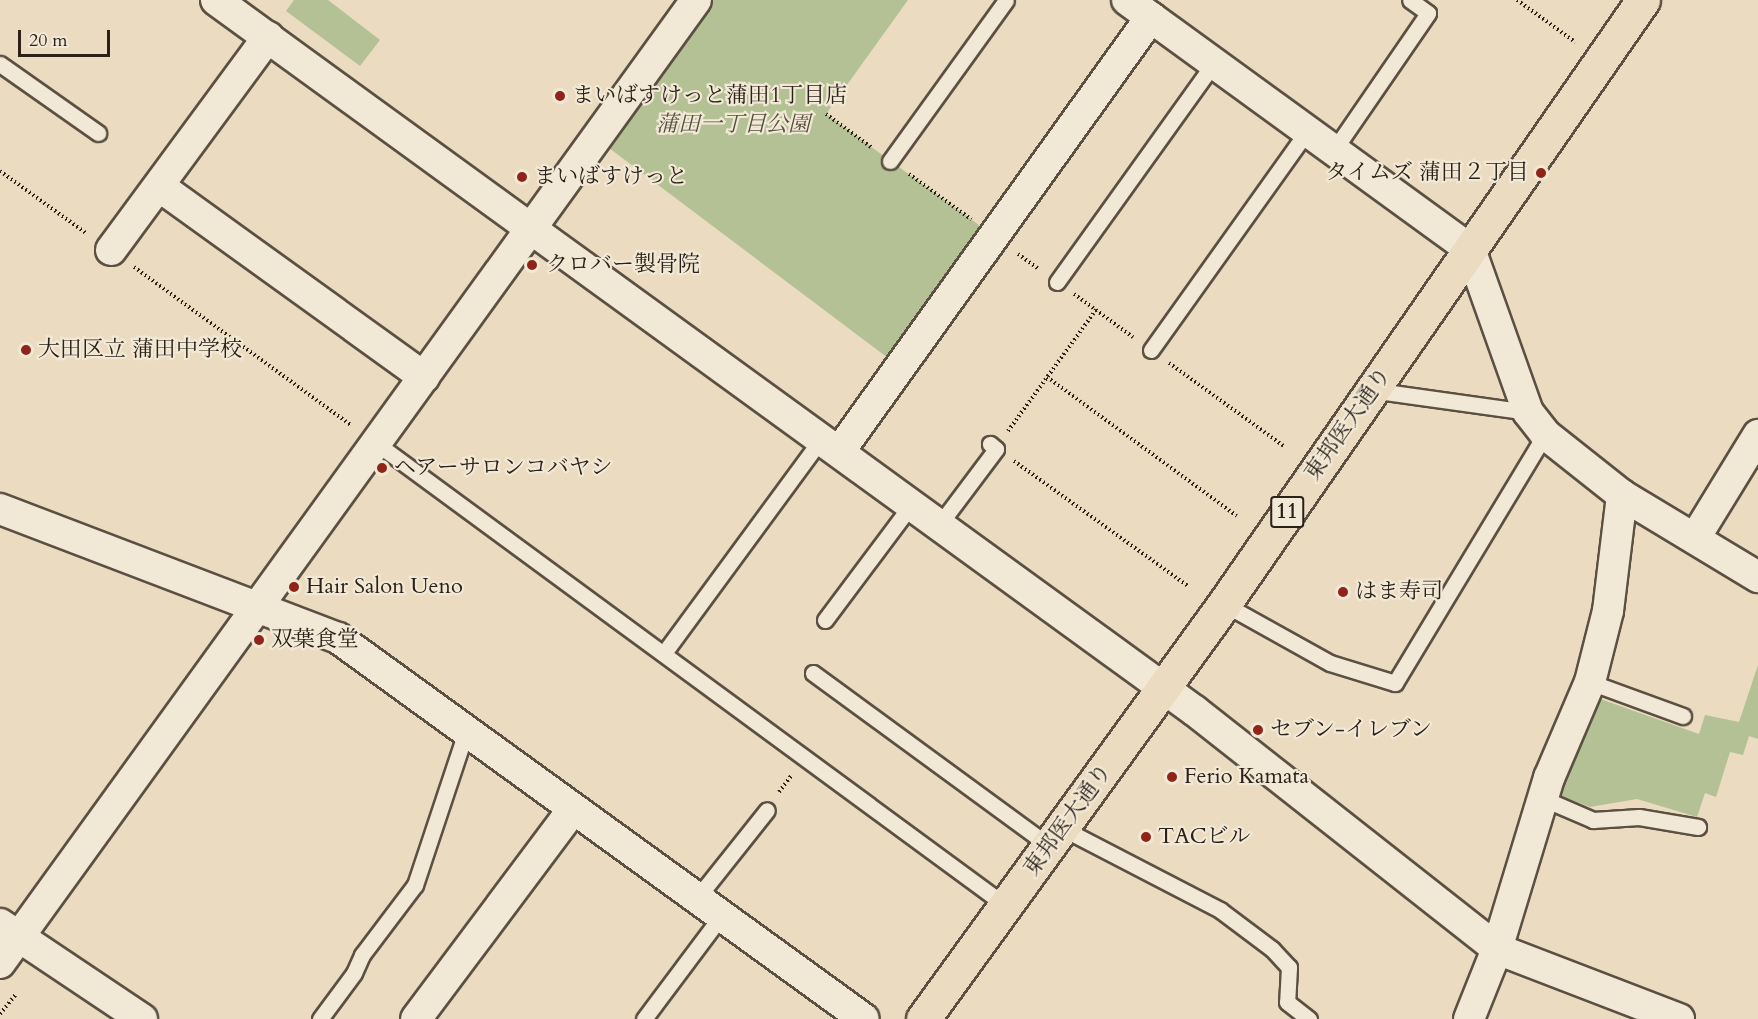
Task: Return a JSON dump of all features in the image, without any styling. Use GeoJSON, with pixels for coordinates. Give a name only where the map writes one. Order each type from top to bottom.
{"type":"FeatureCollection","features":[{"type":"Feature","properties":{"kind":"main road","name":"東邦医大通り"},"geometry":{"type":"LineString","coordinates":[[923,1019],[1224,604],[1643,0]]}},
{"type":"Feature","properties":{"kind":"street"},"geometry":{"type":"LineString","coordinates":[[216,0],[385,127],[531,228],[697,356],[830,446],[1164,688],[1497,949],[1679,1019]]}},
{"type":"Feature","properties":{"kind":"street"},"geometry":{"type":"LineString","coordinates":[[2,970],[9,931],[64,864],[258,607],[696,0]]}},
{"type":"Feature","properties":{"kind":"street"},"geometry":{"type":"LineString","coordinates":[[1127,0],[1470,249],[1537,423],[1622,495],[1758,577]]}},
{"type":"Feature","properties":{"kind":"street"},"geometry":{"type":"LineString","coordinates":[[830,446],[1151,17]]}},
{"type":"Feature","properties":{"kind":"street"},"geometry":{"type":"LineString","coordinates":[[111,250],[268,37]]}},
{"type":"Feature","properties":{"kind":"street"},"geometry":{"type":"LineString","coordinates":[[159,186],[424,377]]}},
{"type":"Feature","properties":{"kind":"street"},"geometry":{"type":"LineString","coordinates":[[1695,538],[1758,435]]}},
{"type":"Feature","properties":{"kind":"street"},"geometry":{"type":"LineString","coordinates":[[1469,1019],[1497,949],[1542,798],[1590,682],[1608,611],[1622,495]]}},
{"type":"Feature","properties":{"kind":"street"},"geometry":{"type":"LineString","coordinates":[[0,509],[339,638],[864,1019]]}},
{"type":"Feature","properties":{"kind":"street"},"geometry":{"type":"LineString","coordinates":[[417,1018],[573,809]]}},
{"type":"Feature","properties":{"kind":"street"},"geometry":{"type":"LineString","coordinates":[[9,931],[142,1019]]}},
{"type":"Feature","properties":{"kind":"lane"},"geometry":{"type":"LineString","coordinates":[[890,161],[1006,0]]}},
{"type":"Feature","properties":{"kind":"lane"},"geometry":{"type":"LineString","coordinates":[[1334,150],[1428,13],[1410,0]]}},
{"type":"Feature","properties":{"kind":"lane"},"geometry":{"type":"LineString","coordinates":[[1057,282],[1214,63]]}},
{"type":"Feature","properties":{"kind":"lane"},"geometry":{"type":"LineString","coordinates":[[0,64],[98,133]]}},
{"type":"Feature","properties":{"kind":"lane"},"geometry":{"type":"LineString","coordinates":[[1150,350],[1307,131]]}},
{"type":"Feature","properties":{"kind":"lane"},"geometry":{"type":"LineString","coordinates":[[1224,604],[1330,663],[1395,682],[1536,444],[1537,423],[1371,390]]}},
{"type":"Feature","properties":{"kind":"lane"},"geometry":{"type":"LineString","coordinates":[[376,443],[1005,905]]}},
{"type":"Feature","properties":{"kind":"lane"},"geometry":{"type":"LineString","coordinates":[[664,653],[830,446]]}},
{"type":"Feature","properties":{"kind":"lane"},"geometry":{"type":"LineString","coordinates":[[939,525],[993,446]]}},
{"type":"Feature","properties":{"kind":"lane"},"geometry":{"type":"LineString","coordinates":[[825,620],[912,505]]}},
{"type":"Feature","properties":{"kind":"lane"},"geometry":{"type":"LineString","coordinates":[[813,673],[1055,837],[1221,910],[1272,949],[1289,967],[1287,1002],[1309,1019]]}},
{"type":"Feature","properties":{"kind":"lane"},"geometry":{"type":"LineString","coordinates":[[1590,682],[1683,716]]}},
{"type":"Feature","properties":{"kind":"lane"},"geometry":{"type":"LineString","coordinates":[[320,1019],[354,974],[362,955],[415,885],[466,732]]}},
{"type":"Feature","properties":{"kind":"lane"},"geometry":{"type":"LineString","coordinates":[[1542,798],[1593,820],[1639,817],[1698,827]]}},
{"type":"Feature","properties":{"kind":"lane"},"geometry":{"type":"LineString","coordinates":[[697,898],[767,810]]}},
{"type":"Feature","properties":{"kind":"lane"},"geometry":{"type":"LineString","coordinates":[[645,1019],[721,916]]}},
{"type":"Feature","properties":{"kind":"path"},"geometry":{"type":"LineString","coordinates":[[1517,0],[1601,61]]}},
{"type":"Feature","properties":{"kind":"path"},"geometry":{"type":"LineString","coordinates":[[0,171],[376,443]]}},
{"type":"Feature","properties":{"kind":"path"},"geometry":{"type":"LineString","coordinates":[[1096,310],[993,446],[1188,586]]}},
{"type":"Feature","properties":{"kind":"path"},"geometry":{"type":"LineString","coordinates":[[1047,377],[1237,516]]}},
{"type":"Feature","properties":{"kind":"path"},"geometry":{"type":"LineString","coordinates":[[767,810],[805,756]]}},
{"type":"Feature","properties":{"kind":"path"},"geometry":{"type":"LineString","coordinates":[[0,1014],[16,994]]}},
{"type":"Feature","properties":{"kind":"green space"},"geometry":{"type":"Polygon","coordinates":[[[294,0],[328,0],[380,40],[360,66],[286,11],[294,0]]]}},
{"type":"Feature","properties":{"kind":"green space","name":"蒲田一丁目公園"},"geometry":{"type":"Polygon","coordinates":[[[710,0],[908,0],[826,114],[994,236],[900,367],[605,145],[710,0]]]}},
{"type":"Feature","properties":{"kind":"green space"},"geometry":{"type":"Polygon","coordinates":[[[1758,665],[1758,739],[1749,736],[1743,755],[1730,752],[1716,797],[1705,793],[1697,817],[1637,799],[1590,807],[1558,795],[1589,695],[1699,734],[1705,715],[1739,722],[1758,665]]]}},
{"type":"Feature","properties":{"kind":"place","name":"まいばすけっと蒲田1丁目店"},"geometry":{"type":"Point","coordinates":[560,96]}},
{"type":"Feature","properties":{"kind":"place","name":"タイムズ 蒲田２丁目"},"geometry":{"type":"Point","coordinates":[1541,173]}},
{"type":"Feature","properties":{"kind":"place","name":"まいばすけっと"},"geometry":{"type":"Point","coordinates":[522,177]}},
{"type":"Feature","properties":{"kind":"place","name":"クロバー製骨院"},"geometry":{"type":"Point","coordinates":[532,265]}},
{"type":"Feature","properties":{"kind":"place","name":"大田区立 蒲田中学校"},"geometry":{"type":"Point","coordinates":[26,350]}},
{"type":"Feature","properties":{"kind":"place","name":"ヘアーサロンコバヤシ"},"geometry":{"type":"Point","coordinates":[382,468]}},
{"type":"Feature","properties":{"kind":"place","name":"Hair Salon Ueno"},"geometry":{"type":"Point","coordinates":[294,587]}},
{"type":"Feature","properties":{"kind":"place","name":"はま寿司"},"geometry":{"type":"Point","coordinates":[1343,592]}},
{"type":"Feature","properties":{"kind":"place","name":"双葉食堂"},"geometry":{"type":"Point","coordinates":[259,640]}},
{"type":"Feature","properties":{"kind":"place","name":"セブン-イレブン"},"geometry":{"type":"Point","coordinates":[1258,730]}},
{"type":"Feature","properties":{"kind":"place","name":"Ferio Kamata"},"geometry":{"type":"Point","coordinates":[1172,777]}},
{"type":"Feature","properties":{"kind":"place","name":"TACビル"},"geometry":{"type":"Point","coordinates":[1146,837]}}]}
